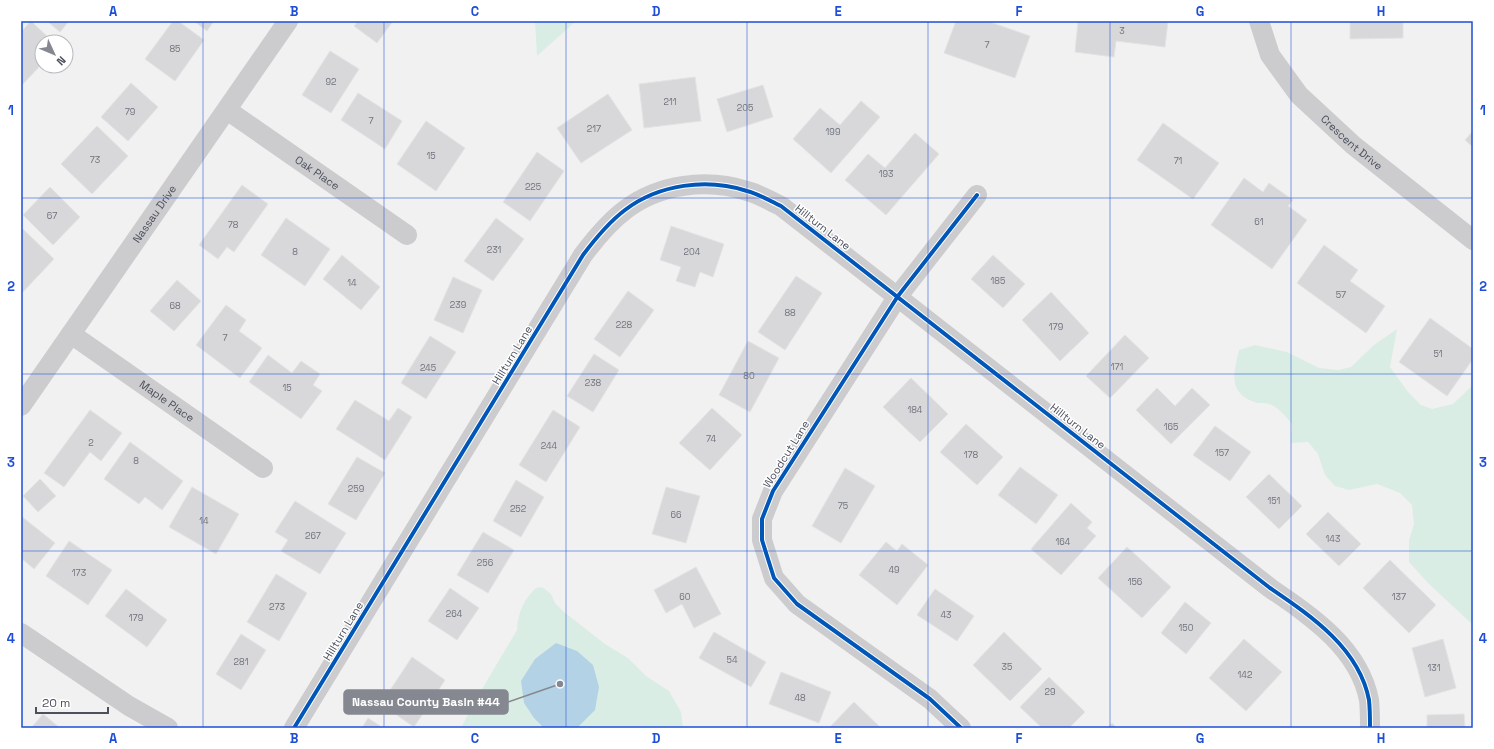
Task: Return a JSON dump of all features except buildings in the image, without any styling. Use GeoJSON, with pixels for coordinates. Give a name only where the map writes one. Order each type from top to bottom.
{"type":"FeatureCollection","features":[{"type":"Feature","properties":{"kind":"street","name":"Nassau Drive"},"geometry":{"type":"LineString","coordinates":[[21,406],[288,21]]}},
{"type":"Feature","properties":{"kind":"street","name":"Crescent Drive"},"geometry":{"type":"LineString","coordinates":[[1259,21],[1270,55],[1299,95],[1353,145],[1473,240]]}},
{"type":"Feature","properties":{"kind":"street","name":"Oak Place"},"geometry":{"type":"LineString","coordinates":[[227,110],[407,235]]}},
{"type":"Feature","properties":{"kind":"street","name":"Hillturn Lane"},"geometry":{"type":"LineString","coordinates":[[294,728],[584,255],[597,237],[625,210],[652,194],[696,183],[720,184],[748,191],[781,206],[1270,588],[1314,618],[1339,643],[1359,673],[1368,700],[1370,728]]}},
{"type":"Feature","properties":{"kind":"street","name":"Woodcut Lane"},"geometry":{"type":"LineString","coordinates":[[961,728],[930,699],[797,604],[774,578],[762,540],[762,519],[773,491],[898,296],[977,195]]}},
{"type":"Feature","properties":{"kind":"street","name":"Maple Place"},"geometry":{"type":"LineString","coordinates":[[71,334],[263,468]]}},
{"type":"Feature","properties":{"kind":"street"},"geometry":{"type":"LineString","coordinates":[[21,633],[129,706],[168,728]]}},
{"type":"Feature","properties":{"kind":"green space"},"geometry":{"type":"Polygon","coordinates":[[[535,21],[576,21],[537,56],[535,21]]]}},
{"type":"Feature","properties":{"kind":"green space"},"geometry":{"type":"Polygon","coordinates":[[[1397,329],[1390,367],[1408,392],[1421,405],[1432,409],[1453,404],[1473,385],[1473,625],[1428,583],[1409,562],[1409,540],[1414,524],[1412,505],[1400,493],[1377,484],[1349,490],[1335,486],[1325,475],[1318,454],[1308,442],[1291,443],[1292,424],[1282,412],[1269,404],[1256,403],[1245,398],[1236,387],[1234,380],[1235,366],[1239,350],[1255,345],[1287,352],[1319,368],[1338,370],[1351,367],[1374,345],[1397,329]]]}},
{"type":"Feature","properties":{"kind":"green space"},"geometry":{"type":"Polygon","coordinates":[[[542,587],[551,594],[555,603],[564,612],[605,644],[628,658],[646,676],[669,691],[681,712],[683,728],[461,728],[475,701],[517,630],[522,606],[536,588],[542,587]]]}},
{"type":"Feature","properties":{"kind":"water"},"geometry":{"type":"Polygon","coordinates":[[[556,643],[577,651],[593,665],[599,687],[595,710],[577,728],[544,728],[534,718],[524,703],[521,681],[535,659],[556,643]]]}},
{"type":"Feature","properties":{"kind":"cycle path"},"geometry":{"type":"LineString","coordinates":[[294,728],[583,255],[613,220],[638,201],[668,189],[700,184],[732,187],[747,191],[781,206],[1270,588],[1317,622],[1344,649],[1355,664],[1364,681],[1369,700],[1370,728]]}},
{"type":"Feature","properties":{"kind":"cycle path"},"geometry":{"type":"LineString","coordinates":[[961,728],[930,699],[797,604],[774,578],[762,540],[762,519],[773,491],[898,296],[977,195]]}},
{"type":"Feature","properties":{"kind":"place","name":"Nassau County Basin #44"},"geometry":{"type":"Point","coordinates":[560,684]}}]}
